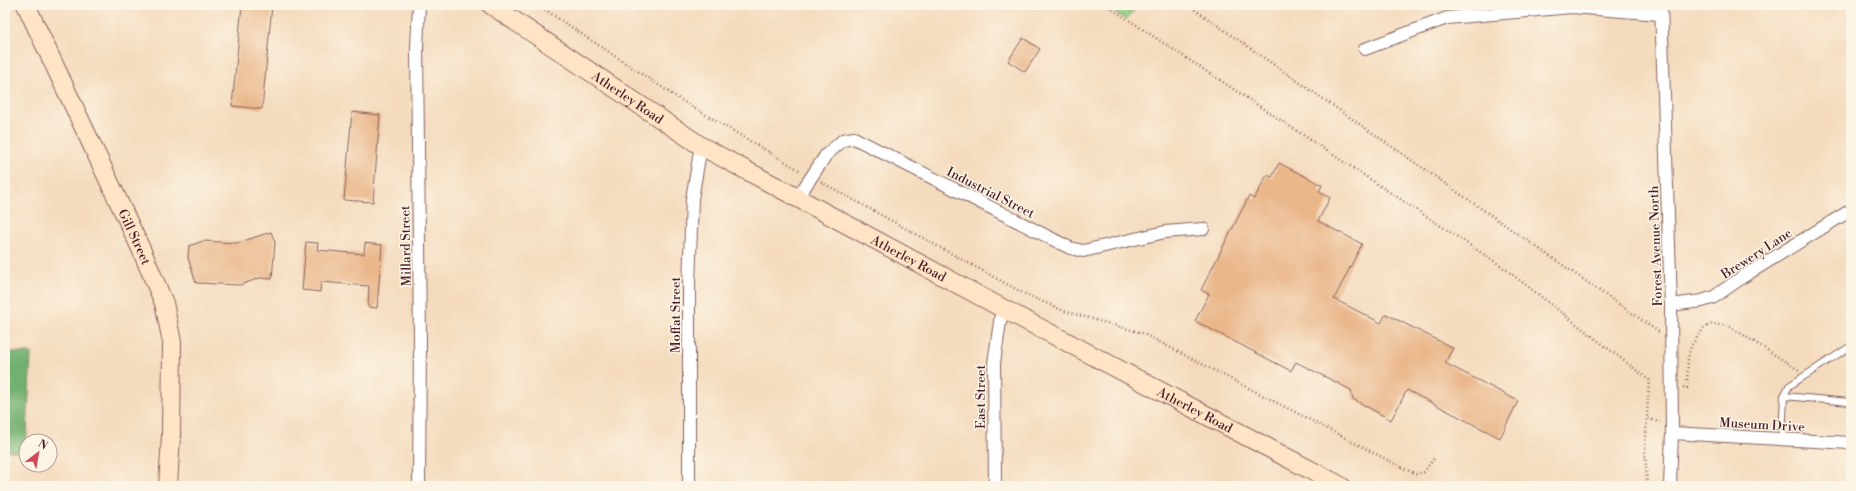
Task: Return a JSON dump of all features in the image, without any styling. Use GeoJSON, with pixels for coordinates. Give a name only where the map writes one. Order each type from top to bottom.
{"type":"FeatureCollection","features":[{"type":"Feature","properties":{"kind":"main road","name":"Gill Street"},"geometry":{"type":"LineString","coordinates":[[26,5],[142,249],[164,303],[172,342],[171,436],[168,486]]}},
{"type":"Feature","properties":{"kind":"main road","name":"Atherley Road"},"geometry":{"type":"LineString","coordinates":[[491,5],[701,146],[1002,308],[1341,486]]}},
{"type":"Feature","properties":{"kind":"street","name":"Millard Street"},"geometry":{"type":"LineString","coordinates":[[419,5],[417,48],[420,486]]}},
{"type":"Feature","properties":{"kind":"street"},"geometry":{"type":"LineString","coordinates":[[1365,49],[1447,18],[1572,7],[1661,9]]}},
{"type":"Feature","properties":{"kind":"street","name":"Forest Avenue North"},"geometry":{"type":"LineString","coordinates":[[1661,9],[1671,305],[1672,433],[1670,486]]}},
{"type":"Feature","properties":{"kind":"street","name":"Industrial Street"},"geometry":{"type":"LineString","coordinates":[[798,197],[826,155],[843,140],[854,138],[863,141],[1070,248],[1083,251],[1165,232],[1203,229]]}},
{"type":"Feature","properties":{"kind":"street","name":"Moffat Street"},"geometry":{"type":"LineString","coordinates":[[688,486],[689,285],[692,199],[701,146]]}},
{"type":"Feature","properties":{"kind":"street","name":"Brewery Lane"},"geometry":{"type":"LineString","coordinates":[[1671,305],[1702,302],[1714,297],[1741,278],[1851,210]]}},
{"type":"Feature","properties":{"kind":"street","name":"East Street"},"geometry":{"type":"LineString","coordinates":[[995,486],[994,363],[1002,308]]}},
{"type":"Feature","properties":{"kind":"street","name":"Museum Drive"},"geometry":{"type":"LineString","coordinates":[[1672,433],[1851,443]]}},
{"type":"Feature","properties":{"kind":"lane"},"geometry":{"type":"LineString","coordinates":[[1782,439],[1784,396],[1788,386],[1851,346]]}},
{"type":"Feature","properties":{"kind":"lane"},"geometry":{"type":"LineString","coordinates":[[1784,396],[1849,402]]}},
{"type":"Feature","properties":{"kind":"path"},"geometry":{"type":"LineString","coordinates":[[538,5],[684,102],[812,176],[1022,293],[1064,311],[1142,333],[1416,474],[1424,472],[1435,457]]}},
{"type":"Feature","properties":{"kind":"path"},"geometry":{"type":"LineString","coordinates":[[1106,5],[1500,265],[1650,380],[1646,451],[1647,486]]}},
{"type":"Feature","properties":{"kind":"path"},"geometry":{"type":"LineString","coordinates":[[1188,5],[1671,340]]}},
{"type":"Feature","properties":{"kind":"path"},"geometry":{"type":"LineString","coordinates":[[1672,385],[1687,388],[1688,358],[1691,346],[1704,328],[1712,324],[1729,326],[1806,375]]}},
{"type":"Feature","properties":{"kind":"green space"},"geometry":{"type":"Polygon","coordinates":[[[1106,5],[1138,5],[1126,20],[1106,5]]]}},
{"type":"Feature","properties":{"kind":"green space"},"geometry":{"type":"Polygon","coordinates":[[[5,352],[31,353],[27,433],[18,433],[18,452],[5,450],[5,352]]]}},
{"type":"Feature","properties":{"kind":"building"},"geometry":{"type":"Polygon","coordinates":[[[242,5],[272,5],[262,109],[232,106],[242,5]]]}},
{"type":"Feature","properties":{"kind":"building"},"geometry":{"type":"Polygon","coordinates":[[[1023,38],[1040,49],[1025,72],[1008,61],[1023,38]]]}},
{"type":"Feature","properties":{"kind":"building"},"geometry":{"type":"Polygon","coordinates":[[[352,112],[380,115],[373,202],[344,200],[352,112]]]}},
{"type":"Feature","properties":{"kind":"building"},"geometry":{"type":"Polygon","coordinates":[[[1279,163],[1322,185],[1319,192],[1330,198],[1318,221],[1362,244],[1334,299],[1381,323],[1386,314],[1453,348],[1445,363],[1518,401],[1500,438],[1407,390],[1391,420],[1353,399],[1351,390],[1296,362],[1291,371],[1195,321],[1209,294],[1201,290],[1249,196],[1254,199],[1267,175],[1272,177],[1279,163]]]}},
{"type":"Feature","properties":{"kind":"building"},"geometry":{"type":"Polygon","coordinates":[[[271,232],[275,242],[272,279],[260,278],[240,285],[196,283],[188,258],[189,246],[203,241],[237,243],[271,232]]]}},
{"type":"Feature","properties":{"kind":"building"},"geometry":{"type":"Polygon","coordinates":[[[306,242],[318,243],[317,250],[364,254],[365,243],[382,245],[377,308],[368,307],[369,286],[321,282],[320,292],[302,290],[306,242]]]}}]}
